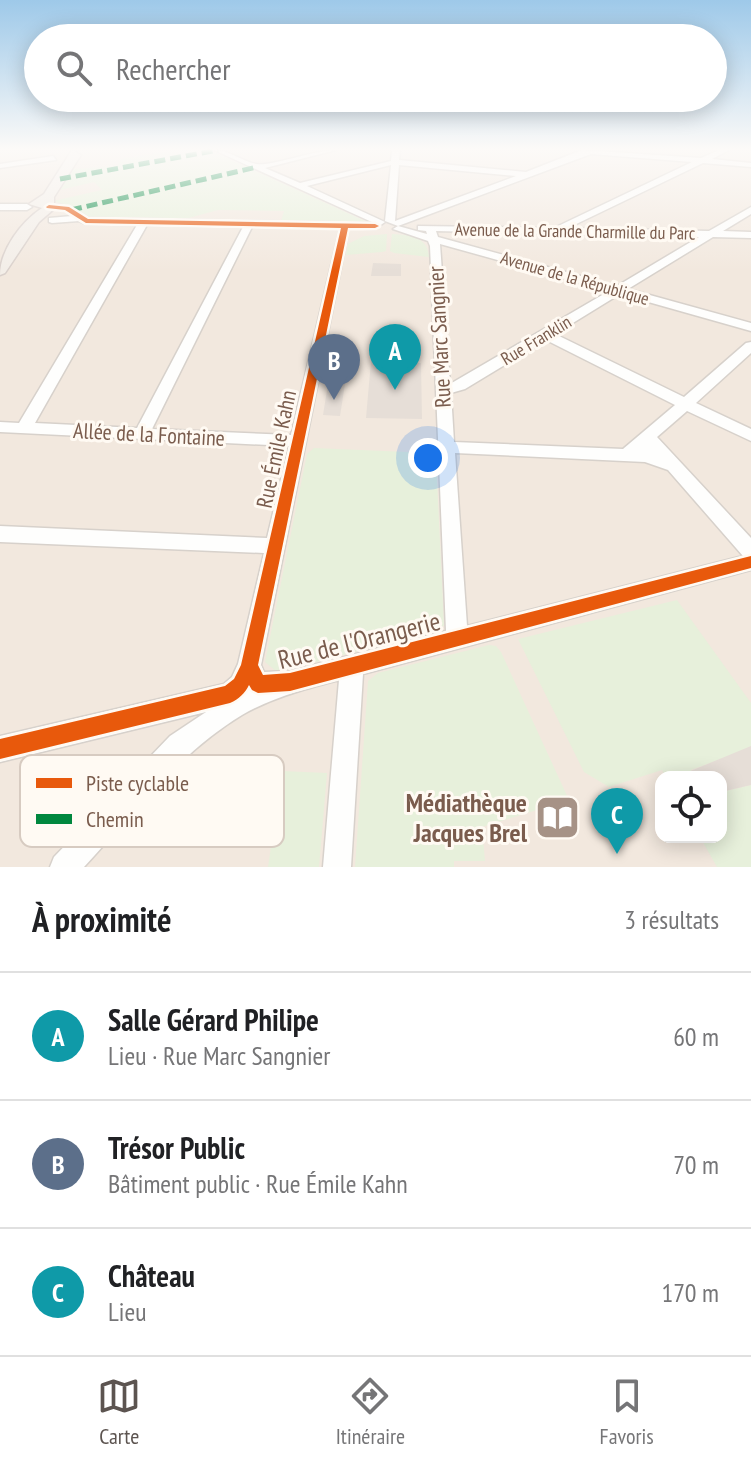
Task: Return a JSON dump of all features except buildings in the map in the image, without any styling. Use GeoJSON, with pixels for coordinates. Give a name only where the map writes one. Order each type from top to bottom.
{"type":"FeatureCollection","features":[{"type":"Feature","properties":{"kind":"main road"},"geometry":{"type":"LineString","coordinates":[[0,270],[52,190]]}},
{"type":"Feature","properties":{"kind":"street","name":"Avenue de la République"},"geometry":{"type":"LineString","coordinates":[[309,190],[388,225],[432,233],[751,327]]}},
{"type":"Feature","properties":{"kind":"street"},"geometry":{"type":"LineString","coordinates":[[388,225],[392,190]]}},
{"type":"Feature","properties":{"kind":"street"},"geometry":{"type":"LineString","coordinates":[[0,218],[67,208],[78,218],[249,224],[353,234],[388,225],[485,190]]}},
{"type":"Feature","properties":{"kind":"street"},"geometry":{"type":"LineString","coordinates":[[558,230],[564,224],[636,190]]}},
{"type":"Feature","properties":{"kind":"street"},"geometry":{"type":"LineString","coordinates":[[0,207],[39,210]]}},
{"type":"Feature","properties":{"kind":"street","name":"Rue Franklin"},"geometry":{"type":"LineString","coordinates":[[442,391],[460,386],[751,210]]}},
{"type":"Feature","properties":{"kind":"street"},"geometry":{"type":"LineString","coordinates":[[24,428],[144,222]]}},
{"type":"Feature","properties":{"kind":"street"},"geometry":{"type":"LineString","coordinates":[[142,433],[249,224]]}},
{"type":"Feature","properties":{"kind":"street"},"geometry":{"type":"LineString","coordinates":[[343,234],[388,225]]}},
{"type":"Feature","properties":{"kind":"street","name":"Avenue de la Grande Charmille du Parc"},"geometry":{"type":"LineString","coordinates":[[432,233],[558,230],[751,235]]}},
{"type":"Feature","properties":{"kind":"street","name":"Rue Marc Sangnier"},"geometry":{"type":"LineString","coordinates":[[432,233],[457,639]]}},
{"type":"Feature","properties":{"kind":"street","name":"Rue Émile Kahn"},"geometry":{"type":"LineString","coordinates":[[249,666],[343,234]]}},
{"type":"Feature","properties":{"kind":"street"},"geometry":{"type":"LineString","coordinates":[[546,335],[751,436]]}},
{"type":"Feature","properties":{"kind":"street"},"geometry":{"type":"LineString","coordinates":[[627,455],[751,346]]}},
{"type":"Feature","properties":{"kind":"street","name":"Allée de la Fontaine"},"geometry":{"type":"LineString","coordinates":[[0,427],[298,441]]}},
{"type":"Feature","properties":{"kind":"street"},"geometry":{"type":"LineString","coordinates":[[647,436],[751,551]]}},
{"type":"Feature","properties":{"kind":"street"},"geometry":{"type":"LineString","coordinates":[[445,447],[656,457],[674,466]]}},
{"type":"Feature","properties":{"kind":"street"},"geometry":{"type":"LineString","coordinates":[[0,534],[275,546]]}},
{"type":"Feature","properties":{"kind":"street","name":"Rue de l'Orangerie"},"geometry":{"type":"LineString","coordinates":[[249,666],[258,684],[290,682],[751,562]]}},
{"type":"Feature","properties":{"kind":"street","name":"Rue de l'Orangerie"},"geometry":{"type":"LineString","coordinates":[[0,749],[204,712],[235,690],[249,666]]}},
{"type":"Feature","properties":{"kind":"street"},"geometry":{"type":"LineString","coordinates":[[337,867],[352,666]]}},
{"type":"Feature","properties":{"kind":"street"},"geometry":{"type":"LineString","coordinates":[[167,755],[204,712],[235,706],[290,682]]}},
{"type":"Feature","properties":{"kind":"street"},"geometry":{"type":"LineString","coordinates":[[64,867],[83,847]]}},
{"type":"Feature","properties":{"kind":"shaded area"},"geometry":{"type":"Polygon","coordinates":[[[0,190],[751,190],[751,867],[0,867],[0,190]]]}},
{"type":"Feature","properties":{"kind":"green space"},"geometry":{"type":"Polygon","coordinates":[[[100,190],[298,190],[365,221],[281,221],[284,211],[218,210],[185,219],[92,217],[53,201],[100,190]]]}},
{"type":"Feature","properties":{"kind":"green space"},"geometry":{"type":"Polygon","coordinates":[[[387,234],[386,251],[346,255],[348,244],[364,236],[387,234]]]}},
{"type":"Feature","properties":{"kind":"green space"},"geometry":{"type":"Polygon","coordinates":[[[392,234],[411,236],[421,241],[429,257],[390,251],[392,234]]]}},
{"type":"Feature","properties":{"kind":"green space"},"geometry":{"type":"Polygon","coordinates":[[[314,448],[431,453],[436,458],[444,625],[440,630],[277,672],[265,662],[307,454],[314,448]]]}},
{"type":"Feature","properties":{"kind":"green space"},"geometry":{"type":"Polygon","coordinates":[[[677,600],[751,703],[751,748],[692,771],[655,771],[609,787],[584,772],[518,639],[677,600]]]}},
{"type":"Feature","properties":{"kind":"green space"},"geometry":{"type":"Polygon","coordinates":[[[489,645],[496,646],[501,652],[569,800],[482,827],[485,861],[454,861],[454,867],[355,867],[368,681],[378,673],[489,645]]]}},
{"type":"Feature","properties":{"kind":"green space"},"geometry":{"type":"Polygon","coordinates":[[[284,771],[327,773],[319,867],[268,867],[271,847],[284,847],[284,771]]]}},
{"type":"Feature","properties":{"kind":"green space"},"geometry":{"type":"Polygon","coordinates":[[[751,785],[751,867],[717,867],[703,843],[727,843],[727,791],[751,785]]]}},
{"type":"Feature","properties":{"kind":"marked path"},"geometry":{"type":"LineString","coordinates":[[71,210],[156,190]]}},
{"type":"Feature","properties":{"kind":"cycle path"},"geometry":{"type":"LineString","coordinates":[[49,207],[67,208],[86,221],[375,226]]}},
{"type":"Feature","properties":{"kind":"cycle path"},"geometry":{"type":"LineString","coordinates":[[0,749],[230,694],[240,685],[249,666],[345,226]]}},
{"type":"Feature","properties":{"kind":"cycle path"},"geometry":{"type":"LineString","coordinates":[[249,666],[258,684],[290,682],[751,562]]}},
{"type":"Feature","properties":{"kind":"place","name":"Salle Gérard Philipe"},"geometry":{"type":"Point","coordinates":[395,390]}},
{"type":"Feature","properties":{"kind":"place","name":"Trésor Public"},"geometry":{"type":"Point","coordinates":[334,400]}},
{"type":"Feature","properties":{"kind":"place","name":"Médiathèque Jacques Brel"},"geometry":{"type":"Point","coordinates":[558,817]}},
{"type":"Feature","properties":{"kind":"place","name":"Château"},"geometry":{"type":"Point","coordinates":[617,854]}}]}
